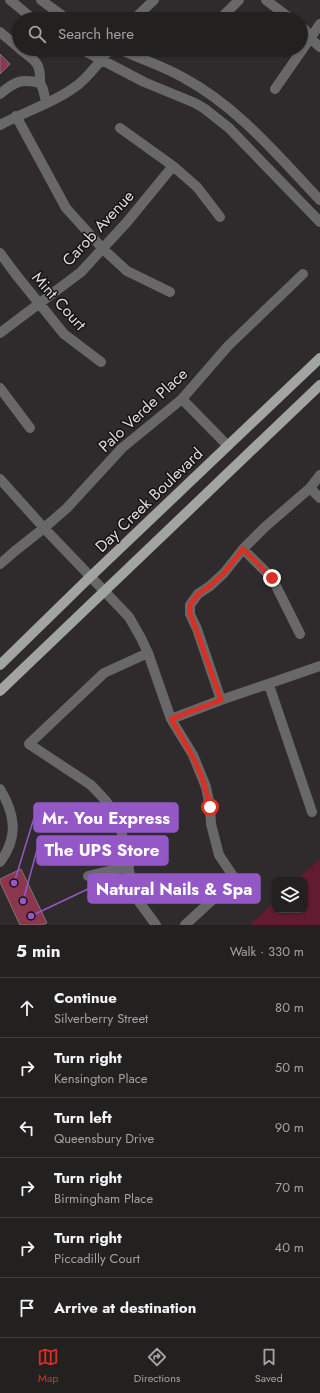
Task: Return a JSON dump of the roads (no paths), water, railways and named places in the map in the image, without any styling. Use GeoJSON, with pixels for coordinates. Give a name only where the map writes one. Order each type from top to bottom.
{"type":"FeatureCollection","features":[{"type":"Feature","properties":{"kind":"main road","name":"Day Creek Boulevard"},"geometry":{"type":"LineString","coordinates":[[0,665],[320,358]]}},
{"type":"Feature","properties":{"kind":"main road"},"geometry":{"type":"LineString","coordinates":[[0,691],[320,385]]}},
{"type":"Feature","properties":{"kind":"street"},"geometry":{"type":"LineString","coordinates":[[10,0],[25,12]]}},
{"type":"Feature","properties":{"kind":"street"},"geometry":{"type":"LineString","coordinates":[[41,0],[57,12]]}},
{"type":"Feature","properties":{"kind":"street"},"geometry":{"type":"LineString","coordinates":[[141,12],[154,0]]}},
{"type":"Feature","properties":{"kind":"street"},"geometry":{"type":"LineString","coordinates":[[227,12],[239,0]]}},
{"type":"Feature","properties":{"kind":"street"},"geometry":{"type":"LineString","coordinates":[[266,0],[281,12]]}},
{"type":"Feature","properties":{"kind":"street"},"geometry":{"type":"LineString","coordinates":[[308,41],[320,24]]}},
{"type":"Feature","properties":{"kind":"street"},"geometry":{"type":"LineString","coordinates":[[0,32],[12,42]]}},
{"type":"Feature","properties":{"kind":"street"},"geometry":{"type":"LineString","coordinates":[[308,35],[320,47]]}},
{"type":"Feature","properties":{"kind":"street"},"geometry":{"type":"LineString","coordinates":[[29,56],[37,62],[41,72],[40,83],[43,88],[46,102]]}},
{"type":"Feature","properties":{"kind":"street"},"geometry":{"type":"LineString","coordinates":[[94,56],[144,82],[195,103],[205,109],[229,128],[320,222]]}},
{"type":"Feature","properties":{"kind":"street"},"geometry":{"type":"LineString","coordinates":[[0,125],[79,84],[88,76],[104,56]]}},
{"type":"Feature","properties":{"kind":"street"},"geometry":{"type":"LineString","coordinates":[[135,56],[183,77],[216,98],[245,123],[320,200]]}},
{"type":"Feature","properties":{"kind":"street"},"geometry":{"type":"LineString","coordinates":[[275,89],[298,56]]}},
{"type":"Feature","properties":{"kind":"street"},"geometry":{"type":"LineString","coordinates":[[0,94],[16,82],[31,80],[40,83]]}},
{"type":"Feature","properties":{"kind":"street"},"geometry":{"type":"LineString","coordinates":[[16,116],[66,208],[103,249],[127,271],[170,292]]}},
{"type":"Feature","properties":{"kind":"street"},"geometry":{"type":"LineString","coordinates":[[120,128],[173,166],[197,187],[220,217]]}},
{"type":"Feature","properties":{"kind":"street","name":"Carob Avenue"},"geometry":{"type":"LineString","coordinates":[[0,333],[81,272],[128,222],[173,166]]}},
{"type":"Feature","properties":{"kind":"street","name":"Mint Court"},"geometry":{"type":"LineString","coordinates":[[0,253],[64,334],[101,362]]}},
{"type":"Feature","properties":{"kind":"street","name":"Palo Verde Place"},"geometry":{"type":"LineString","coordinates":[[0,564],[82,494],[109,461],[122,448],[182,399],[228,346],[303,274]]}},
{"type":"Feature","properties":{"kind":"street"},"geometry":{"type":"LineString","coordinates":[[0,388],[30,428]]}},
{"type":"Feature","properties":{"kind":"street"},"geometry":{"type":"LineString","coordinates":[[182,399],[228,446]]}},
{"type":"Feature","properties":{"kind":"street"},"geometry":{"type":"LineString","coordinates":[[221,700],[190,614],[190,605],[198,594],[210,586],[224,573],[243,549],[265,526],[310,488],[320,475]]}},
{"type":"Feature","properties":{"kind":"street"},"geometry":{"type":"LineString","coordinates":[[0,479],[44,528],[129,617],[148,653],[171,719],[193,755],[206,786],[210,807],[211,824],[219,855],[235,878],[185,925]]}},
{"type":"Feature","properties":{"kind":"street"},"geometry":{"type":"LineString","coordinates":[[310,488],[320,498]]}},
{"type":"Feature","properties":{"kind":"street"},"geometry":{"type":"LineString","coordinates":[[243,549],[272,578],[300,634]]}},
{"type":"Feature","properties":{"kind":"street"},"geometry":{"type":"LineString","coordinates":[[148,653],[104,673],[29,744],[91,785],[106,801],[116,817],[122,834],[132,885],[137,899],[156,925]]}},
{"type":"Feature","properties":{"kind":"street"},"geometry":{"type":"LineString","coordinates":[[171,719],[320,666]]}},
{"type":"Feature","properties":{"kind":"street"},"geometry":{"type":"LineString","coordinates":[[269,685],[312,812]]}},
{"type":"Feature","properties":{"kind":"street"},"geometry":{"type":"LineString","coordinates":[[0,788],[9,805],[13,832],[9,848],[0,862]]}},
{"type":"Feature","properties":{"kind":"street"},"geometry":{"type":"LineString","coordinates":[[88,876],[129,866]]}},
{"type":"Feature","properties":{"kind":"place","name":"Mr. You Express"},"geometry":{"type":"Point","coordinates":[14,883]}},
{"type":"Feature","properties":{"kind":"place","name":"The UPS Store"},"geometry":{"type":"Point","coordinates":[23,901]}},
{"type":"Feature","properties":{"kind":"place","name":"Natural Nails & Spa"},"geometry":{"type":"Point","coordinates":[31,916]}}]}
